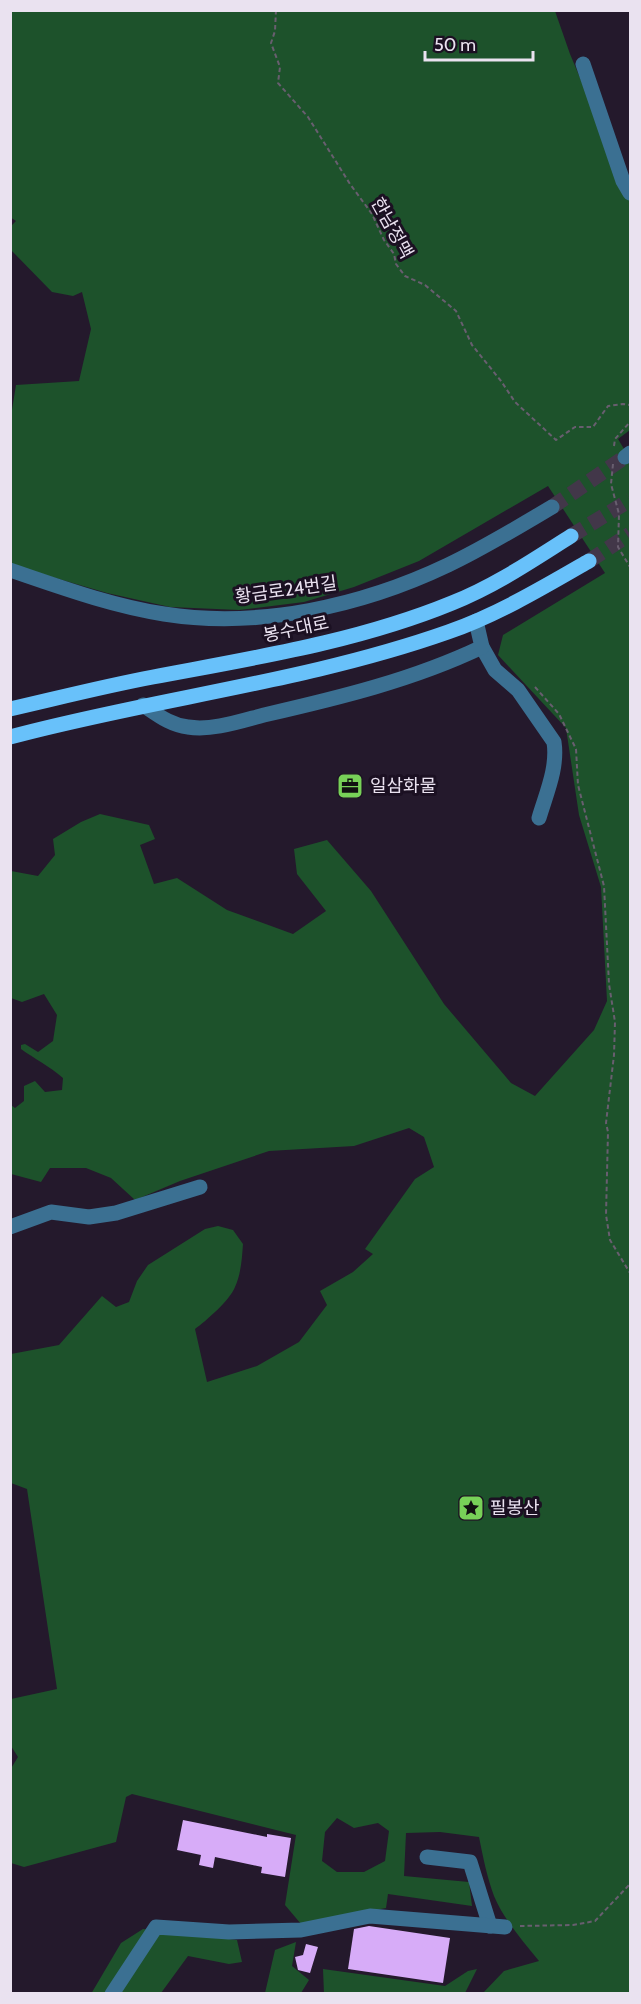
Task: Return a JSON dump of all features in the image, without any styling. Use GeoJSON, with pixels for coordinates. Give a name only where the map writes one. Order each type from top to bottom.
{"type":"FeatureCollection","features":[{"type":"Feature","properties":{"kind":"main road","name":"봉수대로"},"geometry":{"type":"LineString","coordinates":[[10,709],[88,690],[345,638],[404,621],[454,602],[508,576],[571,536]]}},
{"type":"Feature","properties":{"kind":"main road"},"geometry":{"type":"LineString","coordinates":[[10,737],[73,720],[382,653],[476,621],[589,561]]}},
{"type":"Feature","properties":{"kind":"street"},"geometry":{"type":"LineString","coordinates":[[583,64],[623,181],[630,193]]}},
{"type":"Feature","properties":{"kind":"street","name":"황금로24번길"},"geometry":{"type":"LineString","coordinates":[[10,570],[113,602],[164,614],[225,618],[273,615],[339,604],[388,590],[475,552],[552,507]]}},
{"type":"Feature","properties":{"kind":"street"},"geometry":{"type":"LineString","coordinates":[[476,621],[482,647],[495,670],[518,690],[554,742],[556,753],[539,818]]}},
{"type":"Feature","properties":{"kind":"street"},"geometry":{"type":"LineString","coordinates":[[143,705],[170,723],[189,728],[213,726],[355,693],[446,664],[482,647]]}},
{"type":"Feature","properties":{"kind":"street"},"geometry":{"type":"LineString","coordinates":[[10,1227],[51,1212],[89,1218],[116,1213],[200,1187]]}},
{"type":"Feature","properties":{"kind":"street"},"geometry":{"type":"LineString","coordinates":[[426,1857],[471,1862],[490,1926]]}},
{"type":"Feature","properties":{"kind":"street"},"geometry":{"type":"LineString","coordinates":[[112,1994],[156,1927],[230,1932],[301,1930],[370,1916],[505,1927]]}},
{"type":"Feature","properties":{"kind":"path","name":"한남정맥"},"geometry":{"type":"LineString","coordinates":[[276,10],[275,31],[271,43],[280,67],[279,83],[308,117],[350,184],[372,214],[384,240],[394,254],[396,264],[405,276],[425,285],[456,311],[472,345],[515,402],[556,440],[575,428],[593,427],[608,406],[630,405]]}},
{"type":"Feature","properties":{"kind":"path"},"geometry":{"type":"LineString","coordinates":[[630,422],[615,439],[621,455],[611,484],[619,514],[618,547],[630,567]]}},
{"type":"Feature","properties":{"kind":"path"},"geometry":{"type":"LineString","coordinates":[[529,680],[559,714],[576,749],[578,786],[604,886],[609,984],[615,1022],[614,1055],[606,1123],[608,1132],[606,1215],[610,1240],[630,1273]]}},
{"type":"Feature","properties":{"kind":"path"},"geometry":{"type":"LineString","coordinates":[[505,1927],[573,1925],[595,1920],[630,1884]]}},
{"type":"Feature","properties":{"kind":"green space"},"geometry":{"type":"Polygon","coordinates":[[[11,11],[555,11],[570,54],[630,197],[630,430],[618,439],[630,459],[630,1993],[483,1993],[504,1971],[539,1961],[514,1930],[498,1905],[489,1882],[479,1837],[440,1832],[406,1833],[404,1876],[469,1882],[472,1906],[388,1894],[386,1908],[301,1924],[285,1905],[296,1835],[132,1794],[126,1797],[116,1842],[24,1867],[11,1863],[10,1770],[18,1757],[11,1746],[11,1699],[57,1689],[27,1489],[11,1483],[11,1354],[59,1345],[102,1296],[116,1307],[129,1302],[137,1281],[148,1265],[205,1229],[218,1226],[233,1230],[243,1244],[242,1260],[237,1282],[228,1298],[195,1329],[207,1382],[257,1366],[299,1342],[327,1305],[320,1291],[353,1272],[373,1254],[365,1249],[415,1179],[434,1167],[424,1137],[409,1128],[354,1146],[269,1151],[180,1181],[135,1200],[111,1178],[86,1168],[50,1168],[41,1182],[11,1174],[11,1105],[15,1108],[24,1101],[24,1086],[35,1081],[45,1092],[62,1090],[63,1078],[21,1049],[21,1045],[25,1044],[38,1052],[53,1041],[57,1015],[44,994],[22,1002],[11,998],[11,871],[38,876],[55,855],[53,839],[81,822],[100,814],[149,825],[155,839],[140,845],[154,884],[177,878],[227,910],[293,934],[326,911],[297,874],[294,849],[327,840],[371,891],[444,1004],[511,1083],[535,1096],[594,1030],[607,1001],[601,887],[579,815],[566,728],[498,655],[503,635],[605,573],[548,486],[419,561],[354,587],[304,602],[239,610],[170,607],[107,593],[11,565],[10,422],[16,385],[79,381],[91,329],[82,292],[73,296],[52,292],[11,250],[11,226],[16,221],[10,217],[11,11]],[[337,1818],[325,1832],[322,1861],[337,1872],[364,1872],[385,1861],[389,1831],[378,1823],[354,1828],[337,1818]]]}},
{"type":"Feature","properties":{"kind":"green space"},"geometry":{"type":"Polygon","coordinates":[[[143,1929],[237,1940],[242,1962],[229,1964],[188,1956],[161,1993],[91,1994],[121,1943],[143,1929]]]}},
{"type":"Feature","properties":{"kind":"green space"},"geometry":{"type":"Polygon","coordinates":[[[296,1942],[292,1966],[309,1980],[301,1993],[265,1993],[275,1950],[296,1942]]]}},
{"type":"Feature","properties":{"kind":"green space"},"geometry":{"type":"Polygon","coordinates":[[[323,1969],[445,1986],[468,1971],[477,1969],[465,1993],[324,1994],[323,1969]]]}},
{"type":"Feature","properties":{"kind":"building"},"geometry":{"type":"Polygon","coordinates":[[[183,1820],[267,1837],[267,1834],[291,1838],[285,1877],[261,1873],[262,1867],[215,1857],[213,1868],[199,1865],[201,1855],[177,1850],[183,1820]]]}},
{"type":"Feature","properties":{"kind":"building"},"geometry":{"type":"Polygon","coordinates":[[[369,1926],[450,1938],[443,1983],[348,1969],[354,1929],[369,1926]]]}},
{"type":"Feature","properties":{"kind":"building"},"geometry":{"type":"Polygon","coordinates":[[[306,1944],[318,1947],[310,1973],[298,1970],[295,1957],[303,1955],[306,1944]]]}},
{"type":"Feature","properties":{"kind":"tunnel"},"geometry":{"type":"LineString","coordinates":[[552,507],[625,457]]}},
{"type":"Feature","properties":{"kind":"tunnel"},"geometry":{"type":"LineString","coordinates":[[571,536],[630,500]]}},
{"type":"Feature","properties":{"kind":"tunnel"},"geometry":{"type":"LineString","coordinates":[[589,561],[630,534]]}},
{"type":"Feature","properties":{"kind":"place","name":"일삼화물"},"geometry":{"type":"Point","coordinates":[350,786]}},
{"type":"Feature","properties":{"kind":"place","name":"필봉산"},"geometry":{"type":"Point","coordinates":[471,1508]}}]}
